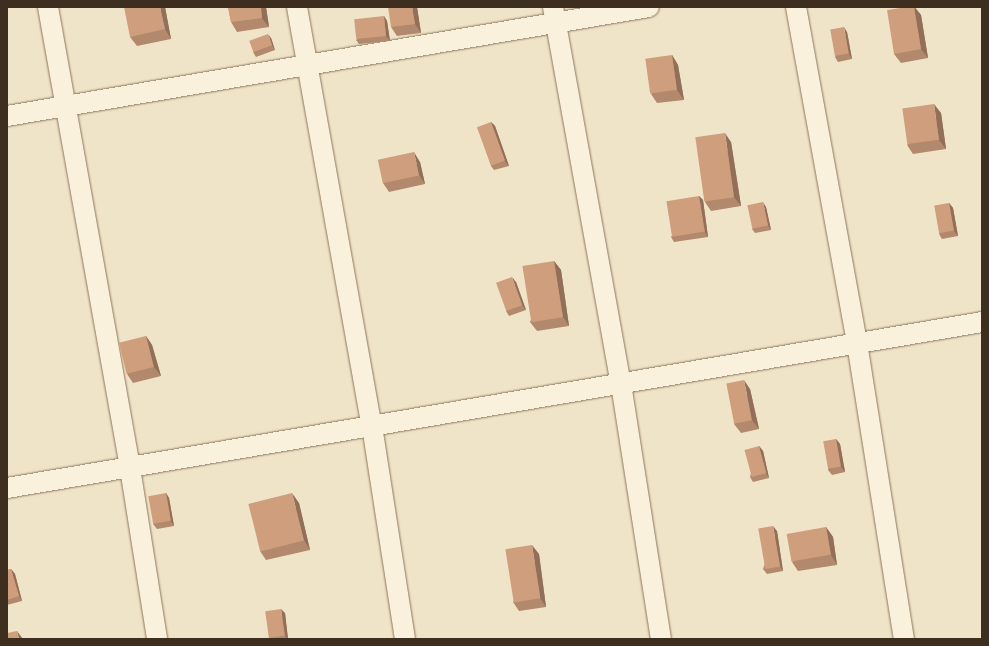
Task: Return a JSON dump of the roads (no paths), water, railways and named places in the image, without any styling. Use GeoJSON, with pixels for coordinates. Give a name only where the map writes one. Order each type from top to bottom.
{"type":"FeatureCollection","features":[{"type":"Feature","properties":{"kind":"street"},"geometry":{"type":"LineString","coordinates":[[48,7],[64,106],[130,468],[157,639]]}},
{"type":"Feature","properties":{"kind":"street"},"geometry":{"type":"LineString","coordinates":[[297,7],[372,426],[405,639]]}},
{"type":"Feature","properties":{"kind":"street"},"geometry":{"type":"LineString","coordinates":[[7,116],[307,66],[554,15],[649,7]]}},
{"type":"Feature","properties":{"kind":"street"},"geometry":{"type":"LineString","coordinates":[[796,7],[858,343],[904,639]]}},
{"type":"Feature","properties":{"kind":"street"},"geometry":{"type":"LineString","coordinates":[[554,15],[621,384],[661,639]]}},
{"type":"Feature","properties":{"kind":"street"},"geometry":{"type":"LineString","coordinates":[[7,488],[982,322]]}}]}
